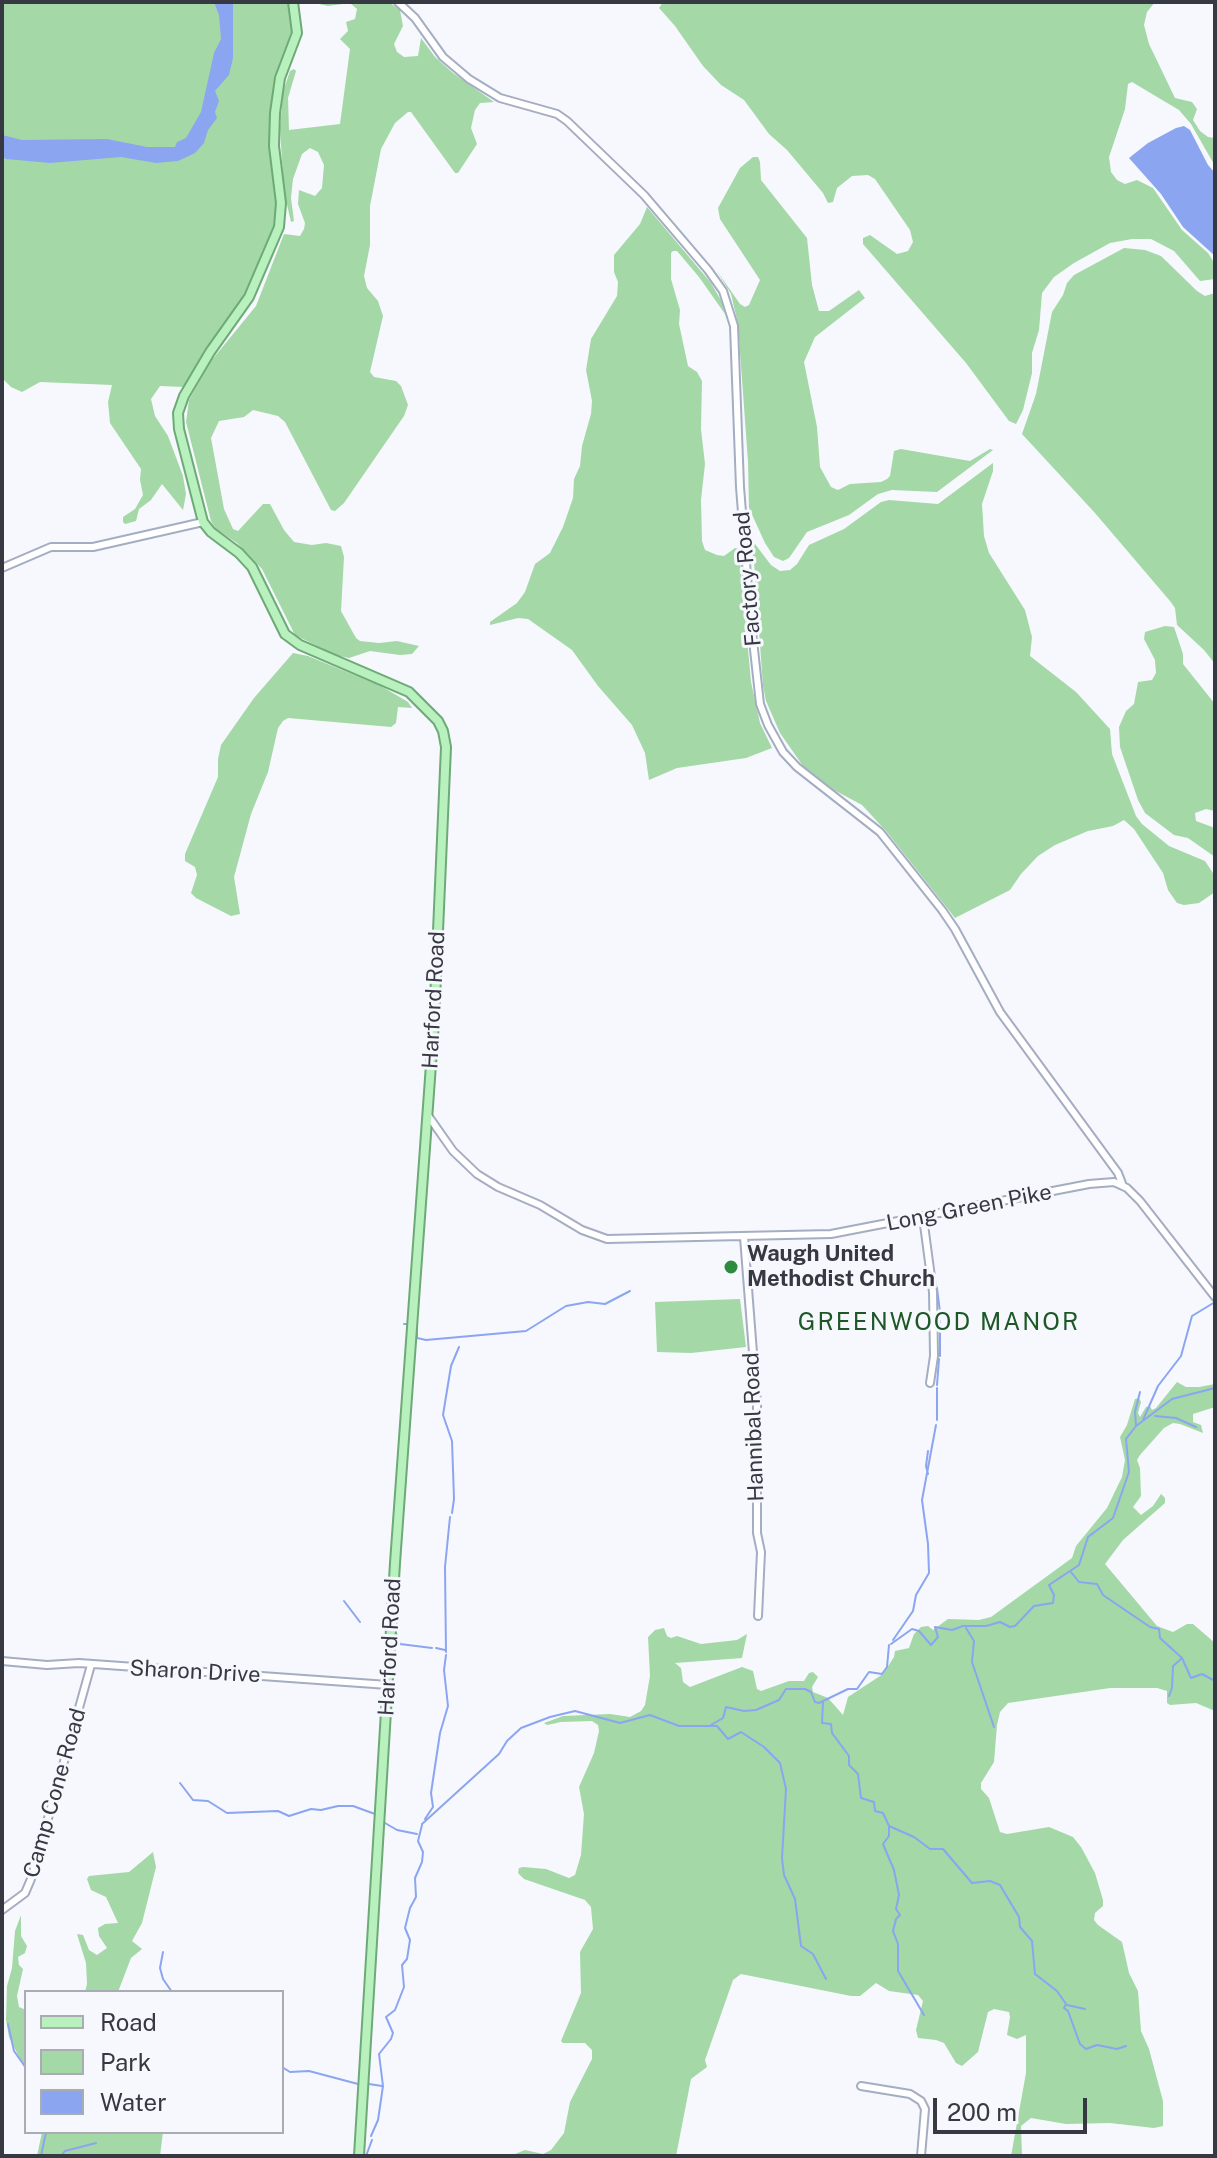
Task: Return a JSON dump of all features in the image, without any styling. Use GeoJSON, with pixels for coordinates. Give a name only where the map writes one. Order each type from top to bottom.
{"type":"FeatureCollection","features":[{"type":"Feature","properties":{"kind":"main road"},"geometry":{"type":"LineString","coordinates":[[203,522],[179,429],[178,413],[181,400],[199,368],[249,297],[277,233],[281,210],[274,146],[275,113],[280,78],[297,33],[293,2]]}},
{"type":"Feature","properties":{"kind":"main road","name":"Harford Road"},"geometry":{"type":"LineString","coordinates":[[203,522],[252,567],[278,624],[289,639],[405,690],[430,711],[443,731],[446,747],[427,1114],[402,1451],[359,2156]]}},
{"type":"Feature","properties":{"kind":"street","name":"Factory Road"},"geometry":{"type":"LineString","coordinates":[[398,2],[415,18],[438,51],[469,79],[500,98],[557,114],[567,121],[644,195],[723,291],[734,326],[740,487],[750,613],[759,692],[768,725],[783,752],[797,767],[880,832],[942,910],[1000,1012],[1118,1173],[1123,1186]]}},
{"type":"Feature","properties":{"kind":"street"},"geometry":{"type":"LineString","coordinates":[[2,568],[51,547],[93,547],[203,522]]}},
{"type":"Feature","properties":{"kind":"street","name":"Long Green Pike"},"geometry":{"type":"LineString","coordinates":[[427,1114],[453,1151],[477,1174],[540,1205],[589,1234],[619,1239],[831,1234],[1097,1182],[1114,1182],[1123,1186]]}},
{"type":"Feature","properties":{"kind":"street"},"geometry":{"type":"LineString","coordinates":[[1123,1186],[1140,1201],[1215,1297]]}},
{"type":"Feature","properties":{"kind":"street"},"geometry":{"type":"LineString","coordinates":[[923,1217],[933,1292],[934,1356],[930,1383]]}},
{"type":"Feature","properties":{"kind":"street","name":"Hannibal Road"},"geometry":{"type":"LineString","coordinates":[[744,1237],[757,1404],[757,1533],[761,1552],[758,1616]]}},
{"type":"Feature","properties":{"kind":"street","name":"Sharon Drive"},"geometry":{"type":"LineString","coordinates":[[2,1661],[388,1685]]}},
{"type":"Feature","properties":{"kind":"street","name":"Camp Cone Road"},"geometry":{"type":"LineString","coordinates":[[2,1910],[25,1893],[31,1879],[91,1665]]}},
{"type":"Feature","properties":{"kind":"street"},"geometry":{"type":"LineString","coordinates":[[861,2086],[910,2094],[921,2101],[925,2109],[921,2156]]}},
{"type":"Feature","properties":{"kind":"green space"},"geometry":{"type":"Polygon","coordinates":[[[2,2],[289,2],[294,31],[276,81],[272,114],[276,226],[247,296],[185,387],[160,386],[151,399],[155,416],[168,436],[183,476],[186,494],[183,510],[162,484],[151,500],[139,509],[136,521],[123,522],[123,517],[135,509],[143,495],[141,469],[110,423],[108,402],[112,385],[40,382],[22,392],[2,378],[2,2]]]}},
{"type":"Feature","properties":{"kind":"green space"},"geometry":{"type":"Polygon","coordinates":[[[311,2],[389,2],[400,10],[403,26],[394,44],[397,52],[404,57],[418,56],[421,38],[435,57],[453,73],[494,102],[480,103],[475,110],[471,128],[477,144],[458,173],[411,112],[395,123],[381,149],[370,206],[370,245],[364,276],[367,288],[378,301],[383,316],[370,372],[374,377],[396,381],[408,405],[404,416],[344,503],[335,511],[331,510],[285,422],[278,416],[253,410],[244,417],[219,421],[211,438],[224,509],[233,529],[238,531],[263,504],[270,504],[294,542],[341,546],[344,557],[341,611],[356,638],[360,641],[397,641],[419,646],[412,654],[370,651],[349,658],[335,655],[295,635],[262,569],[211,521],[186,422],[189,400],[211,361],[256,306],[284,234],[300,236],[304,229],[298,204],[299,190],[315,196],[322,188],[324,165],[318,152],[310,148],[302,154],[293,179],[291,198],[294,221],[291,222],[284,192],[280,129],[283,92],[290,71],[294,69],[288,98],[289,130],[340,124],[350,49],[340,39],[348,31],[346,22],[355,19],[357,9],[350,3],[328,6],[311,2]]]}},
{"type":"Feature","properties":{"kind":"green space"},"geometry":{"type":"Polygon","coordinates":[[[663,2],[1155,2],[1147,12],[1144,25],[1149,44],[1175,98],[1192,102],[1197,109],[1193,120],[1200,131],[1215,138],[1215,166],[1191,124],[1179,110],[1132,82],[1128,84],[1125,109],[1109,157],[1111,172],[1125,184],[1137,180],[1153,188],[1182,230],[1208,253],[1215,264],[1215,279],[1200,281],[1174,251],[1151,239],[1110,243],[1074,263],[1054,277],[1042,293],[1039,330],[1023,410],[1016,424],[1009,421],[966,363],[863,244],[863,238],[870,235],[897,254],[908,251],[913,242],[910,230],[875,179],[868,175],[852,176],[837,188],[833,202],[828,203],[823,193],[787,150],[769,134],[744,100],[721,85],[703,66],[659,8],[663,2]]]}},
{"type":"Feature","properties":{"kind":"green space"},"geometry":{"type":"Polygon","coordinates":[[[753,157],[758,157],[760,162],[761,180],[807,238],[812,285],[819,311],[829,311],[859,290],[865,298],[815,337],[804,362],[817,427],[820,467],[831,487],[838,490],[850,484],[887,479],[894,451],[901,449],[970,461],[993,450],[937,492],[892,490],[878,494],[849,515],[807,532],[789,558],[783,561],[774,557],[765,543],[749,508],[738,324],[731,294],[717,271],[740,304],[745,307],[749,305],[760,280],[720,219],[718,208],[740,168],[753,157]]]}},
{"type":"Feature","properties":{"kind":"green space"},"geometry":{"type":"Polygon","coordinates":[[[647,207],[711,283],[725,314],[699,277],[677,251],[673,251],[671,279],[680,310],[679,324],[688,366],[697,372],[702,381],[701,429],[705,464],[701,500],[702,541],[705,550],[717,555],[724,556],[735,548],[739,549],[751,682],[760,723],[772,748],[746,758],[677,768],[649,780],[645,753],[632,725],[572,650],[528,619],[518,618],[490,625],[517,603],[525,592],[535,564],[550,553],[563,527],[573,498],[574,479],[580,466],[591,414],[592,401],[586,370],[591,339],[617,296],[614,255],[640,224],[647,207]]]}},
{"type":"Feature","properties":{"kind":"green space"},"geometry":{"type":"Polygon","coordinates":[[[1124,248],[1145,250],[1161,256],[1197,291],[1205,296],[1215,293],[1215,664],[1177,625],[1175,608],[1170,601],[1022,434],[1036,394],[1052,312],[1067,283],[1074,275],[1124,248]]]}},
{"type":"Feature","properties":{"kind":"green space"},"geometry":{"type":"Polygon","coordinates":[[[993,463],[982,504],[984,536],[989,553],[1025,610],[1032,637],[1030,656],[1076,692],[1110,729],[1112,754],[1142,824],[1169,846],[1205,861],[1215,876],[1215,892],[1199,903],[1177,903],[1168,890],[1163,873],[1134,829],[1124,820],[1055,845],[1038,856],[1010,890],[955,918],[862,805],[834,790],[803,766],[780,733],[763,686],[754,562],[749,536],[771,565],[780,571],[790,570],[809,545],[844,529],[881,502],[938,504],[993,463]]]}},
{"type":"Feature","properties":{"kind":"green space"},"geometry":{"type":"Polygon","coordinates":[[[1165,626],[1174,627],[1183,664],[1215,704],[1215,811],[1206,809],[1195,813],[1196,821],[1215,828],[1215,857],[1188,838],[1174,835],[1145,813],[1120,747],[1119,727],[1126,711],[1134,704],[1138,682],[1152,680],[1156,673],[1155,660],[1144,639],[1145,632],[1165,626]]]}},
{"type":"Feature","properties":{"kind":"green space"},"geometry":{"type":"Polygon","coordinates":[[[293,653],[308,656],[381,686],[408,702],[412,708],[398,707],[396,723],[391,727],[288,718],[283,721],[278,728],[268,772],[251,814],[234,877],[240,914],[231,916],[191,893],[197,875],[195,867],[185,861],[185,854],[218,777],[221,745],[254,698],[293,653]]]}},
{"type":"Feature","properties":{"kind":"green space"},"geometry":{"type":"Polygon","coordinates":[[[740,1299],[746,1347],[691,1353],[657,1352],[655,1302],[740,1299]]]}},
{"type":"Feature","properties":{"kind":"green space"},"geometry":{"type":"Polygon","coordinates":[[[1177,1382],[1186,1387],[1215,1384],[1215,1407],[1193,1414],[1193,1422],[1201,1425],[1203,1433],[1173,1423],[1164,1428],[1140,1455],[1137,1460],[1141,1496],[1133,1507],[1141,1515],[1153,1506],[1161,1494],[1165,1503],[1123,1540],[1105,1564],[1157,1626],[1173,1632],[1193,1624],[1215,1643],[1215,1711],[1196,1703],[1170,1705],[1167,1703],[1167,1691],[1157,1688],[1110,1688],[1008,1703],[1000,1712],[994,1762],[981,1783],[1000,1832],[1007,1834],[1049,1827],[1073,1837],[1095,1873],[1103,1906],[1095,1913],[1094,1920],[1122,1942],[1129,1973],[1138,1991],[1141,2031],[1163,2101],[1163,2126],[1066,2124],[1031,2118],[1021,2126],[1022,2156],[1011,2156],[1026,2073],[1026,2035],[1017,2039],[1007,2035],[1009,2012],[994,2009],[988,2012],[978,2052],[962,2066],[956,2063],[944,2043],[918,2038],[916,2030],[923,2001],[918,1995],[889,1991],[876,1983],[860,1996],[851,1996],[741,1974],[733,1980],[705,2060],[707,2067],[691,2079],[676,2156],[510,2156],[525,2150],[543,2154],[551,2150],[564,2133],[570,2102],[592,2059],[592,2050],[585,2043],[561,2041],[581,1993],[580,1952],[593,1929],[591,1907],[585,1900],[524,1879],[518,1873],[519,1868],[523,1867],[546,1869],[569,1878],[575,1875],[581,1855],[584,1814],[579,1787],[594,1753],[599,1731],[598,1725],[592,1721],[544,1723],[563,1716],[610,1714],[630,1717],[641,1711],[650,1676],[648,1637],[655,1630],[664,1628],[671,1638],[677,1636],[701,1644],[737,1640],[747,1634],[742,1658],[675,1663],[681,1668],[683,1682],[690,1687],[742,1667],[753,1671],[757,1689],[761,1691],[789,1681],[804,1681],[813,1672],[818,1677],[812,1687],[813,1692],[828,1698],[843,1715],[848,1697],[883,1674],[895,1651],[909,1648],[914,1634],[921,1627],[928,1626],[933,1630],[948,1619],[979,1620],[991,1617],[1072,1558],[1076,1546],[1107,1508],[1122,1477],[1125,1460],[1120,1437],[1135,1399],[1139,1398],[1141,1402],[1140,1417],[1146,1407],[1156,1408],[1177,1382]]]}},
{"type":"Feature","properties":{"kind":"green space"},"geometry":{"type":"Polygon","coordinates":[[[153,1852],[156,1867],[142,1923],[132,1941],[142,1949],[131,1958],[119,1990],[86,1990],[86,1963],[77,1934],[83,1935],[89,1950],[97,1955],[107,1948],[98,1928],[118,1923],[106,1897],[91,1890],[87,1879],[89,1876],[129,1872],[153,1852]]]}},
{"type":"Feature","properties":{"kind":"green space"},"geometry":{"type":"Polygon","coordinates":[[[21,1915],[21,1936],[27,1946],[25,1953],[18,1957],[23,1969],[17,1996],[19,2007],[24,2009],[24,2067],[9,2037],[6,2020],[7,1986],[15,1931],[21,1915]]]}},
{"type":"Feature","properties":{"kind":"green space"},"geometry":{"type":"Polygon","coordinates":[[[42,2134],[163,2134],[160,2156],[37,2156],[42,2134]]]}},
{"type":"Feature","properties":{"kind":"water"},"geometry":{"type":"Polygon","coordinates":[[[214,2],[233,2],[233,58],[229,75],[215,91],[219,101],[215,112],[217,118],[195,153],[178,161],[156,163],[121,157],[50,163],[2,156],[2,135],[22,140],[107,139],[147,147],[175,147],[177,142],[186,138],[201,112],[214,53],[221,39],[219,15],[214,2]]]}},
{"type":"Feature","properties":{"kind":"water"},"geometry":{"type":"Polygon","coordinates":[[[1184,126],[1190,130],[1215,173],[1215,256],[1183,227],[1161,194],[1129,158],[1148,143],[1184,126]]]}},
{"type":"Feature","properties":{"kind":"waterway"},"geometry":{"type":"LineString","coordinates":[[937,1288],[940,1312]]}},
{"type":"Feature","properties":{"kind":"waterway"},"geometry":{"type":"LineString","coordinates":[[417,1326],[417,1338],[426,1340],[526,1331],[566,1306],[588,1302],[605,1304],[630,1291]]}},
{"type":"Feature","properties":{"kind":"waterway"},"geometry":{"type":"LineString","coordinates":[[1143,1420],[1158,1386],[1181,1356],[1192,1316],[1215,1302]]}},
{"type":"Feature","properties":{"kind":"waterway"},"geometry":{"type":"LineString","coordinates":[[940,1321],[940,1356]]}},
{"type":"Feature","properties":{"kind":"waterway"},"geometry":{"type":"LineString","coordinates":[[452,1513],[452,1441],[443,1415],[451,1366],[459,1347]]}},
{"type":"Feature","properties":{"kind":"waterway"},"geometry":{"type":"LineString","coordinates":[[937,1385],[939,1359]]}},
{"type":"Feature","properties":{"kind":"waterway"},"geometry":{"type":"LineString","coordinates":[[937,1388],[937,1420]]}},
{"type":"Feature","properties":{"kind":"waterway"},"geometry":{"type":"LineString","coordinates":[[891,1644],[912,1629],[919,1631],[931,1645],[938,1637],[935,1627],[952,1630],[1000,1622],[1015,1626],[1034,1606],[1053,1603],[1054,1595],[1049,1585],[1079,1565],[1088,1537],[1113,1518],[1129,1472],[1126,1439],[1136,1426],[1172,1399],[1215,1388]]}},
{"type":"Feature","properties":{"kind":"waterway"},"geometry":{"type":"LineString","coordinates":[[1136,1425],[1135,1412],[1140,1392]]}},
{"type":"Feature","properties":{"kind":"waterway"},"geometry":{"type":"LineString","coordinates":[[1155,1416],[1176,1418],[1196,1427]]}},
{"type":"Feature","properties":{"kind":"waterway"},"geometry":{"type":"LineString","coordinates":[[893,1640],[913,1611],[916,1595],[929,1573],[922,1500],[936,1425]]}},
{"type":"Feature","properties":{"kind":"waterway"},"geometry":{"type":"LineString","coordinates":[[928,1451],[928,1474]]}},
{"type":"Feature","properties":{"kind":"waterway"},"geometry":{"type":"LineString","coordinates":[[446,1652],[445,1567],[450,1517]]}},
{"type":"Feature","properties":{"kind":"waterway"},"geometry":{"type":"LineString","coordinates":[[1071,1572],[1079,1582],[1097,1584],[1103,1595],[1150,1627],[1159,1629],[1160,1638],[1182,1658],[1191,1678],[1202,1674],[1215,1681]]}},
{"type":"Feature","properties":{"kind":"waterway"},"geometry":{"type":"LineString","coordinates":[[344,1601],[360,1622]]}},
{"type":"Feature","properties":{"kind":"waterway"},"geometry":{"type":"LineString","coordinates":[[966,1628],[974,1641],[972,1662],[994,1727]]}},
{"type":"Feature","properties":{"kind":"waterway"},"geometry":{"type":"LineString","coordinates":[[396,1633],[400,1644],[432,1648]]}},
{"type":"Feature","properties":{"kind":"waterway"},"geometry":{"type":"LineString","coordinates":[[711,1725],[723,1718],[726,1707],[756,1710],[779,1700],[786,1689],[805,1689],[819,1703],[848,1689],[857,1689],[869,1672],[882,1674],[887,1667],[889,1645]]}},
{"type":"Feature","properties":{"kind":"waterway"},"geometry":{"type":"LineString","coordinates":[[436,1648],[445,1650]]}},
{"type":"Feature","properties":{"kind":"waterway"},"geometry":{"type":"LineString","coordinates":[[425,1819],[433,1807],[431,1793],[440,1733],[448,1706],[444,1670],[446,1655]]}},
{"type":"Feature","properties":{"kind":"waterway"},"geometry":{"type":"LineString","coordinates":[[1169,1696],[1173,1666],[1181,1659]]}},
{"type":"Feature","properties":{"kind":"waterway"},"geometry":{"type":"LineString","coordinates":[[823,1702],[822,1723],[831,1724],[832,1733],[849,1756],[849,1765],[858,1774],[861,1798],[874,1802],[875,1811],[883,1813],[889,1826],[889,1836],[883,1844],[894,1870],[899,1895],[896,1909],[900,1915],[893,1931],[898,1944],[898,1971],[924,2015]]}},
{"type":"Feature","properties":{"kind":"waterway"},"geometry":{"type":"LineString","coordinates":[[422,1824],[499,1754],[521,1728],[550,1717],[575,1711],[620,1723],[650,1715],[679,1726],[717,1726],[728,1739],[741,1732],[764,1747],[780,1763],[786,1789],[784,1875],[795,1899],[801,1946],[813,1954],[826,1979]]}},
{"type":"Feature","properties":{"kind":"waterway"},"geometry":{"type":"LineString","coordinates":[[180,1783],[193,1800],[208,1801],[227,1813],[278,1811],[289,1816],[311,1809],[353,1806],[375,1814]]}},
{"type":"Feature","properties":{"kind":"waterway"},"geometry":{"type":"LineString","coordinates":[[385,1823],[397,1830],[417,1834]]}},
{"type":"Feature","properties":{"kind":"waterway"},"geometry":{"type":"LineString","coordinates":[[371,2136],[378,2120],[383,2086],[379,2054],[393,2033],[386,2017],[395,2010],[404,1987],[402,1965],[407,1959],[410,1940],[405,1928],[416,1897],[415,1878],[422,1862],[423,1852],[418,1841],[422,1825]]}},
{"type":"Feature","properties":{"kind":"waterway"},"geometry":{"type":"LineString","coordinates":[[889,1826],[914,1837],[930,1849],[943,1849],[972,1883],[990,1881],[1000,1885],[1019,1917],[1020,1927],[1032,1941],[1035,1974],[1057,1991],[1066,2004],[1064,2008],[1068,2011],[1080,2044],[1086,2049],[1097,2045],[1117,2049],[1126,2046]]}},
{"type":"Feature","properties":{"kind":"waterway"},"geometry":{"type":"LineString","coordinates":[[163,1952],[160,1968],[171,1990]]}},
{"type":"Feature","properties":{"kind":"waterway"},"geometry":{"type":"LineString","coordinates":[[1067,2005],[1085,2009]]}},
{"type":"Feature","properties":{"kind":"waterway"},"geometry":{"type":"LineString","coordinates":[[8,2024],[14,2051],[24,2065]]}},
{"type":"Feature","properties":{"kind":"waterway"},"geometry":{"type":"LineString","coordinates":[[284,2068],[290,2072],[309,2071],[358,2084]]}},
{"type":"Feature","properties":{"kind":"waterway"},"geometry":{"type":"LineString","coordinates":[[369,2084],[382,2086]]}},
{"type":"Feature","properties":{"kind":"waterway"},"geometry":{"type":"LineString","coordinates":[[41,2156],[46,2134]]}},
{"type":"Feature","properties":{"kind":"waterway"},"geometry":{"type":"LineString","coordinates":[[366,2156],[372,2140]]}},
{"type":"Feature","properties":{"kind":"waterway"},"geometry":{"type":"LineString","coordinates":[[61,2156],[65,2151],[96,2143]]}},
{"type":"Feature","properties":{"kind":"place","name":"Waugh United Methodist Church"},"geometry":{"type":"Point","coordinates":[731,1267]}},
{"type":"Feature","properties":{"kind":"district","name":"GREENWOOD MANOR"},"geometry":{"type":"Point","coordinates":[939,1323]}}]}
